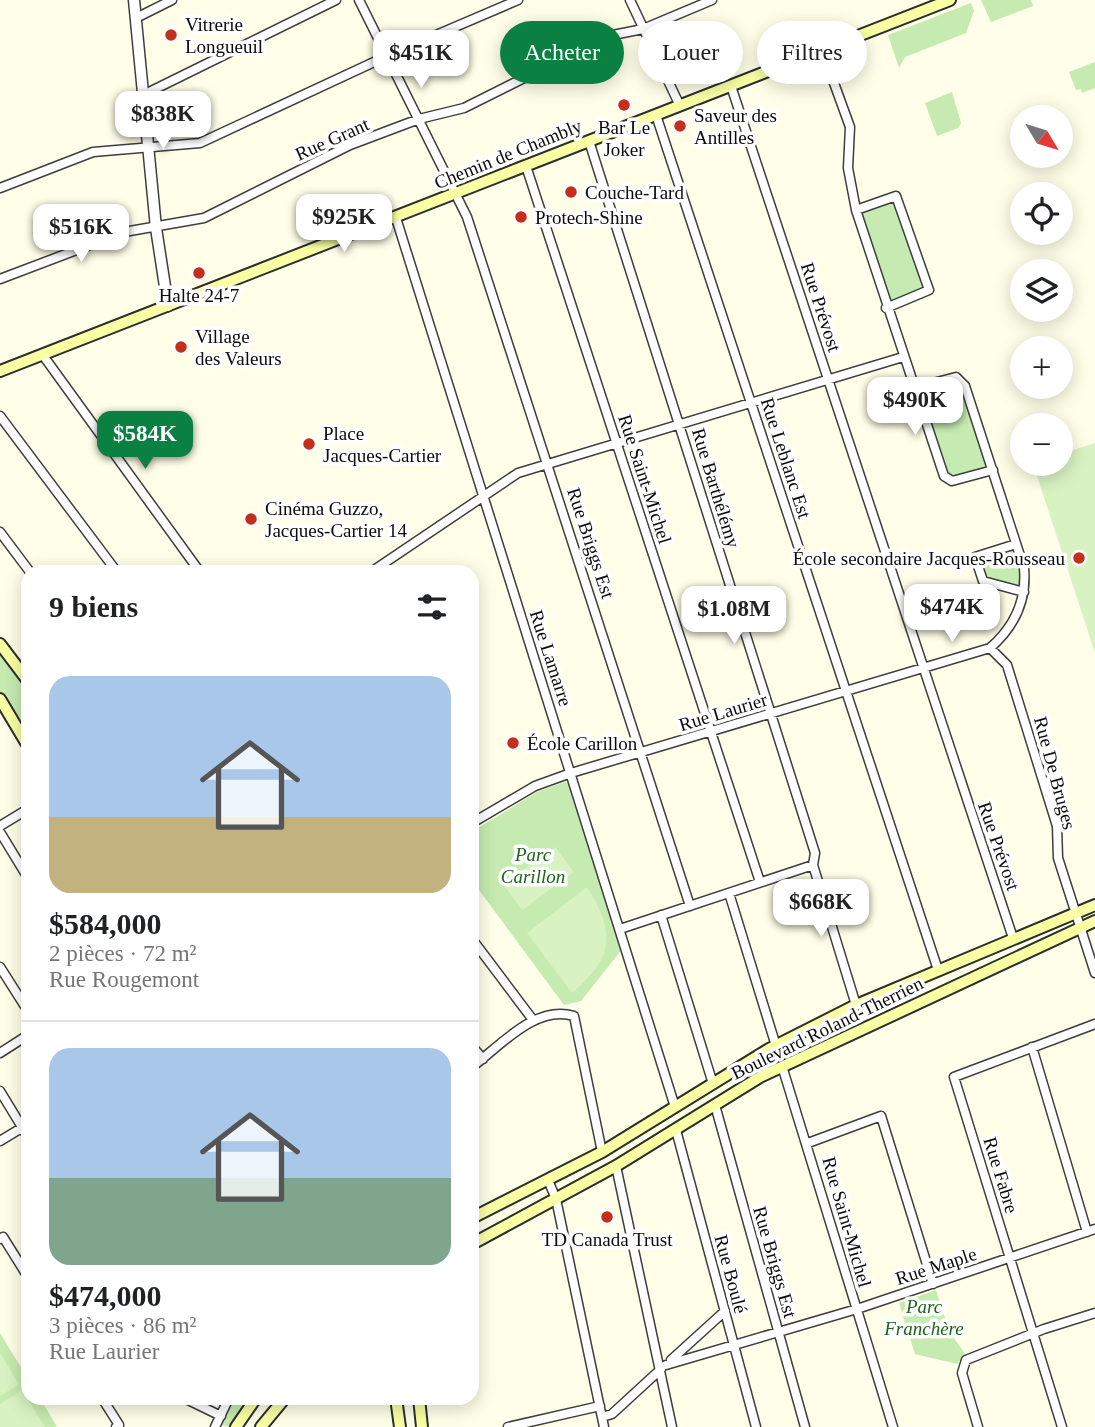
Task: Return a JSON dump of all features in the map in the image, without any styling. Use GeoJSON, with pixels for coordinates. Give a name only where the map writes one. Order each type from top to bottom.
{"type":"FeatureCollection","features":[{"type":"Feature","properties":{"kind":"main road","name":"Chemin de Chambly"},"geometry":{"type":"LineString","coordinates":[[867,32],[950,0]]}},
{"type":"Feature","properties":{"kind":"main road","name":"Chemin de Chambly"},"geometry":{"type":"LineString","coordinates":[[0,371],[757,76]]}},
{"type":"Feature","properties":{"kind":"main road"},"geometry":{"type":"LineString","coordinates":[[0,644],[21,672]]}},
{"type":"Feature","properties":{"kind":"main road"},"geometry":{"type":"LineString","coordinates":[[0,699],[21,734]]}},
{"type":"Feature","properties":{"kind":"main road","name":"Boulevard Roland-Therrien"},"geometry":{"type":"LineString","coordinates":[[479,1214],[602,1152],[776,1046],[856,1005],[1013,937],[1095,905]]}},
{"type":"Feature","properties":{"kind":"main road","name":"Boulevard Roland-Therrien"},"geometry":{"type":"LineString","coordinates":[[479,1240],[616,1166],[782,1066],[1095,921]]}},
{"type":"Feature","properties":{"kind":"main road"},"geometry":{"type":"LineString","coordinates":[[236,1427],[251,1405]]}},
{"type":"Feature","properties":{"kind":"main road"},"geometry":{"type":"LineString","coordinates":[[261,1427],[279,1405]]}},
{"type":"Feature","properties":{"kind":"main road"},"geometry":{"type":"LineString","coordinates":[[397,1405],[400,1427]]}},
{"type":"Feature","properties":{"kind":"main road"},"geometry":{"type":"LineString","coordinates":[[420,1405],[422,1427]]}},
{"type":"Feature","properties":{"kind":"street"},"geometry":{"type":"LineString","coordinates":[[134,0],[147,148],[168,306]]}},
{"type":"Feature","properties":{"kind":"street"},"geometry":{"type":"LineString","coordinates":[[136,18],[172,0]]}},
{"type":"Feature","properties":{"kind":"street"},"geometry":{"type":"LineString","coordinates":[[143,95],[335,0]]}},
{"type":"Feature","properties":{"kind":"street","name":"Rue Briggs Est"},"geometry":{"type":"LineString","coordinates":[[359,0],[467,217],[690,906]]}},
{"type":"Feature","properties":{"kind":"street"},"geometry":{"type":"LineString","coordinates":[[0,188],[93,152],[200,143],[387,55],[517,0]]}},
{"type":"Feature","properties":{"kind":"street"},"geometry":{"type":"LineString","coordinates":[[630,0],[639,21]]}},
{"type":"Feature","properties":{"kind":"street","name":"Rue Grant"},"geometry":{"type":"LineString","coordinates":[[662,21],[712,0]]}},
{"type":"Feature","properties":{"kind":"street","name":"Rue Grant"},"geometry":{"type":"LineString","coordinates":[[0,279],[124,232],[204,218],[350,145],[419,119],[464,108],[608,36],[638,30]]}},
{"type":"Feature","properties":{"kind":"street"},"geometry":{"type":"LineString","coordinates":[[669,84],[680,106]]}},
{"type":"Feature","properties":{"kind":"street"},"geometry":{"type":"LineString","coordinates":[[834,84],[850,127],[848,168],[856,210],[886,308],[947,480],[993,470]]}},
{"type":"Feature","properties":{"kind":"street","name":"Rue Prévost"},"geometry":{"type":"LineString","coordinates":[[731,86],[1013,937]]}},
{"type":"Feature","properties":{"kind":"street","name":"Rue Leblanc Est"},"geometry":{"type":"LineString","coordinates":[[656,115],[938,970]]}},
{"type":"Feature","properties":{"kind":"street","name":"Rue Barthélémy"},"geometry":{"type":"LineString","coordinates":[[589,141],[815,853],[813,865],[856,1005]]}},
{"type":"Feature","properties":{"kind":"street","name":"Rue Saint-Michel"},"geometry":{"type":"LineString","coordinates":[[526,166],[760,883]]}},
{"type":"Feature","properties":{"kind":"street"},"geometry":{"type":"LineString","coordinates":[[856,210],[896,196],[929,290],[886,308]]}},
{"type":"Feature","properties":{"kind":"street","name":"Rue Lamarre"},"geometry":{"type":"LineString","coordinates":[[396,218],[675,1107]]}},
{"type":"Feature","properties":{"kind":"street"},"geometry":{"type":"LineString","coordinates":[[42,354],[195,565]]}},
{"type":"Feature","properties":{"kind":"street"},"geometry":{"type":"LineString","coordinates":[[381,565],[517,473],[903,357]]}},
{"type":"Feature","properties":{"kind":"street"},"geometry":{"type":"LineString","coordinates":[[914,388],[956,377],[962,380],[1024,568],[1024,592],[1018,613],[1004,636],[990,648]]}},
{"type":"Feature","properties":{"kind":"street"},"geometry":{"type":"LineString","coordinates":[[0,416],[112,565]]}},
{"type":"Feature","properties":{"kind":"street"},"geometry":{"type":"LineString","coordinates":[[0,532],[25,565]]}},
{"type":"Feature","properties":{"kind":"street"},"geometry":{"type":"LineString","coordinates":[[1016,544],[975,556],[983,581],[1024,592]]}},
{"type":"Feature","properties":{"kind":"street","name":"Rue Laurier"},"geometry":{"type":"LineString","coordinates":[[479,819],[536,786],[571,773],[990,648]]}},
{"type":"Feature","properties":{"kind":"street","name":"Rue De Bruges"},"geometry":{"type":"LineString","coordinates":[[990,648],[1007,665],[1057,826],[1058,858],[1095,973]]}},
{"type":"Feature","properties":{"kind":"street"},"geometry":{"type":"LineString","coordinates":[[0,826],[21,813]]}},
{"type":"Feature","properties":{"kind":"street"},"geometry":{"type":"LineString","coordinates":[[0,832],[21,866]]}},
{"type":"Feature","properties":{"kind":"street"},"geometry":{"type":"LineString","coordinates":[[620,929],[813,865]]}},
{"type":"Feature","properties":{"kind":"street"},"geometry":{"type":"LineString","coordinates":[[729,892],[776,1046]]}},
{"type":"Feature","properties":{"kind":"street"},"geometry":{"type":"LineString","coordinates":[[661,915],[713,1084]]}},
{"type":"Feature","properties":{"kind":"street"},"geometry":{"type":"LineString","coordinates":[[479,948],[533,1020]]}},
{"type":"Feature","properties":{"kind":"street"},"geometry":{"type":"LineString","coordinates":[[0,967],[21,1000]]}},
{"type":"Feature","properties":{"kind":"street"},"geometry":{"type":"LineString","coordinates":[[479,1062],[533,1020],[565,1014],[574,1016],[602,1152]]}},
{"type":"Feature","properties":{"kind":"street","name":"Rue Fabre"},"geometry":{"type":"LineString","coordinates":[[1062,1427],[954,1077],[1095,1024]]}},
{"type":"Feature","properties":{"kind":"street"},"geometry":{"type":"LineString","coordinates":[[0,1053],[21,1040]]}},
{"type":"Feature","properties":{"kind":"street"},"geometry":{"type":"LineString","coordinates":[[1032,1047],[1091,1231]]}},
{"type":"Feature","properties":{"kind":"street"},"geometry":{"type":"LineString","coordinates":[[479,1054],[483,1059]]}},
{"type":"Feature","properties":{"kind":"street","name":"Rue Saint-Michel"},"geometry":{"type":"LineString","coordinates":[[782,1066],[808,1143],[893,1427]]}},
{"type":"Feature","properties":{"kind":"street"},"geometry":{"type":"LineString","coordinates":[[0,1091],[21,1120]]}},
{"type":"Feature","properties":{"kind":"street","name":"Rue Briggs Est"},"geometry":{"type":"LineString","coordinates":[[715,1105],[805,1427]]}},
{"type":"Feature","properties":{"kind":"street"},"geometry":{"type":"LineString","coordinates":[[808,1143],[881,1116],[933,1283]]}},
{"type":"Feature","properties":{"kind":"street"},"geometry":{"type":"LineString","coordinates":[[0,1141],[21,1128]]}},
{"type":"Feature","properties":{"kind":"street","name":"Rue Boulé"},"geometry":{"type":"LineString","coordinates":[[676,1130],[756,1427]]}},
{"type":"Feature","properties":{"kind":"street"},"geometry":{"type":"LineString","coordinates":[[616,1166],[663,1367],[672,1427]]}},
{"type":"Feature","properties":{"kind":"street"},"geometry":{"type":"LineString","coordinates":[[548,1180],[556,1199],[604,1427]]}},
{"type":"Feature","properties":{"kind":"street","name":"Rue Maple"},"geometry":{"type":"LineString","coordinates":[[663,1367],[857,1309],[1091,1231]]}},
{"type":"Feature","properties":{"kind":"street"},"geometry":{"type":"LineString","coordinates":[[0,1239],[3,1237],[21,1266]]}},
{"type":"Feature","properties":{"kind":"street","name":"Rue Maple"},"geometry":{"type":"LineString","coordinates":[[602,1417],[612,1414],[725,1311]]}},
{"type":"Feature","properties":{"kind":"street"},"geometry":{"type":"LineString","coordinates":[[978,1427],[962,1365],[971,1357],[1095,1313]]}},
{"type":"Feature","properties":{"kind":"street"},"geometry":{"type":"LineString","coordinates":[[106,1405],[119,1425],[116,1427]]}},
{"type":"Feature","properties":{"kind":"street"},"geometry":{"type":"LineString","coordinates":[[198,1405],[221,1416]]}},
{"type":"Feature","properties":{"kind":"street"},"geometry":{"type":"LineString","coordinates":[[215,1427],[226,1405]]}},
{"type":"Feature","properties":{"kind":"street"},"geometry":{"type":"LineString","coordinates":[[508,1427],[600,1406]]}},
{"type":"Feature","properties":{"kind":"green space"},"geometry":{"type":"Polygon","coordinates":[[[981,0],[1031,0],[1033,6],[991,22],[981,0]]]}},
{"type":"Feature","properties":{"kind":"green space"},"geometry":{"type":"Polygon","coordinates":[[[971,3],[974,11],[966,33],[905,57],[899,68],[888,35],[971,3]]]}},
{"type":"Feature","properties":{"kind":"green space"},"geometry":{"type":"Polygon","coordinates":[[[1095,62],[1095,88],[1082,93],[1081,89],[1076,90],[1069,72],[1095,62]]]}},
{"type":"Feature","properties":{"kind":"green space"},"geometry":{"type":"Polygon","coordinates":[[[952,92],[961,123],[958,128],[937,136],[925,103],[952,92]]]}},
{"type":"Feature","properties":{"kind":"green space"},"geometry":{"type":"Polygon","coordinates":[[[896,196],[929,290],[886,308],[856,210],[896,196]]]}},
{"type":"Feature","properties":{"kind":"green space"},"geometry":{"type":"Polygon","coordinates":[[[956,377],[962,380],[993,470],[947,480],[914,388],[956,377]]]}},
{"type":"Feature","properties":{"kind":"green space","name":"École secondaire Jacques-Rousseau"},"geometry":{"type":"Polygon","coordinates":[[[1095,443],[1095,653],[1037,476],[1073,476],[1073,450],[1095,443]]]}},
{"type":"Feature","properties":{"kind":"green space"},"geometry":{"type":"Polygon","coordinates":[[[1016,544],[1024,592],[983,581],[975,557],[1016,544]]]}},
{"type":"Feature","properties":{"kind":"green space"},"geometry":{"type":"Polygon","coordinates":[[[0,644],[21,672],[21,734],[0,699],[0,644]]]}},
{"type":"Feature","properties":{"kind":"green space","name":"Parc Carillon"},"geometry":{"type":"Polygon","coordinates":[[[564,782],[569,783],[623,948],[581,1001],[564,1005],[479,890],[479,827],[537,792],[564,782]]]}},
{"type":"Feature","properties":{"kind":"green space"},"geometry":{"type":"Polygon","coordinates":[[[555,847],[574,872],[522,910],[503,884],[555,847]]]}},
{"type":"Feature","properties":{"kind":"green space"},"geometry":{"type":"Polygon","coordinates":[[[587,887],[603,918],[606,944],[596,968],[572,993],[527,933],[587,887]]]}},
{"type":"Feature","properties":{"kind":"green space","name":"Parc Franchère"},"geometry":{"type":"Polygon","coordinates":[[[936,1290],[949,1331],[965,1354],[957,1364],[915,1354],[899,1303],[936,1290]]]}},
{"type":"Feature","properties":{"kind":"green space"},"geometry":{"type":"Polygon","coordinates":[[[0,1333],[21,1368],[21,1405],[44,1405],[57,1427],[0,1427],[0,1333]]]}},
{"type":"Feature","properties":{"kind":"green space"},"geometry":{"type":"Polygon","coordinates":[[[0,1353],[19,1384],[0,1396],[0,1353]]]}},
{"type":"Feature","properties":{"kind":"green space"},"geometry":{"type":"Polygon","coordinates":[[[21,1391],[21,1405],[31,1405],[45,1427],[0,1427],[0,1404],[21,1391]]]}},
{"type":"Feature","properties":{"kind":"green space"},"geometry":{"type":"Polygon","coordinates":[[[230,1405],[243,1405],[229,1427],[221,1425],[230,1405]]]}},
{"type":"Feature","properties":{"kind":"place","name":"Vitrerie Longueuil"},"geometry":{"type":"Point","coordinates":[171,35]}},
{"type":"Feature","properties":{"kind":"place","name":"Bar Le Joker"},"geometry":{"type":"Point","coordinates":[624,105]}},
{"type":"Feature","properties":{"kind":"place","name":"Saveur des Antilles"},"geometry":{"type":"Point","coordinates":[680,126]}},
{"type":"Feature","properties":{"kind":"place","name":"Couche-Tard"},"geometry":{"type":"Point","coordinates":[571,192]}},
{"type":"Feature","properties":{"kind":"place","name":"Protech-Shine"},"geometry":{"type":"Point","coordinates":[521,217]}},
{"type":"Feature","properties":{"kind":"place","name":"Halte 24-7"},"geometry":{"type":"Point","coordinates":[199,273]}},
{"type":"Feature","properties":{"kind":"place","name":"Village des Valeurs"},"geometry":{"type":"Point","coordinates":[181,347]}},
{"type":"Feature","properties":{"kind":"place","name":"Place Jacques-Cartier"},"geometry":{"type":"Point","coordinates":[309,444]}},
{"type":"Feature","properties":{"kind":"place","name":"Cinéma Guzzo, Jacques-Cartier 14"},"geometry":{"type":"Point","coordinates":[251,519]}},
{"type":"Feature","properties":{"kind":"place","name":"École secondaire Jacques-Rousseau"},"geometry":{"type":"Point","coordinates":[1079,558]}},
{"type":"Feature","properties":{"kind":"place","name":"École Carillon"},"geometry":{"type":"Point","coordinates":[513,743]}},
{"type":"Feature","properties":{"kind":"place","name":"TD Canada Trust"},"geometry":{"type":"Point","coordinates":[607,1217]}}]}
